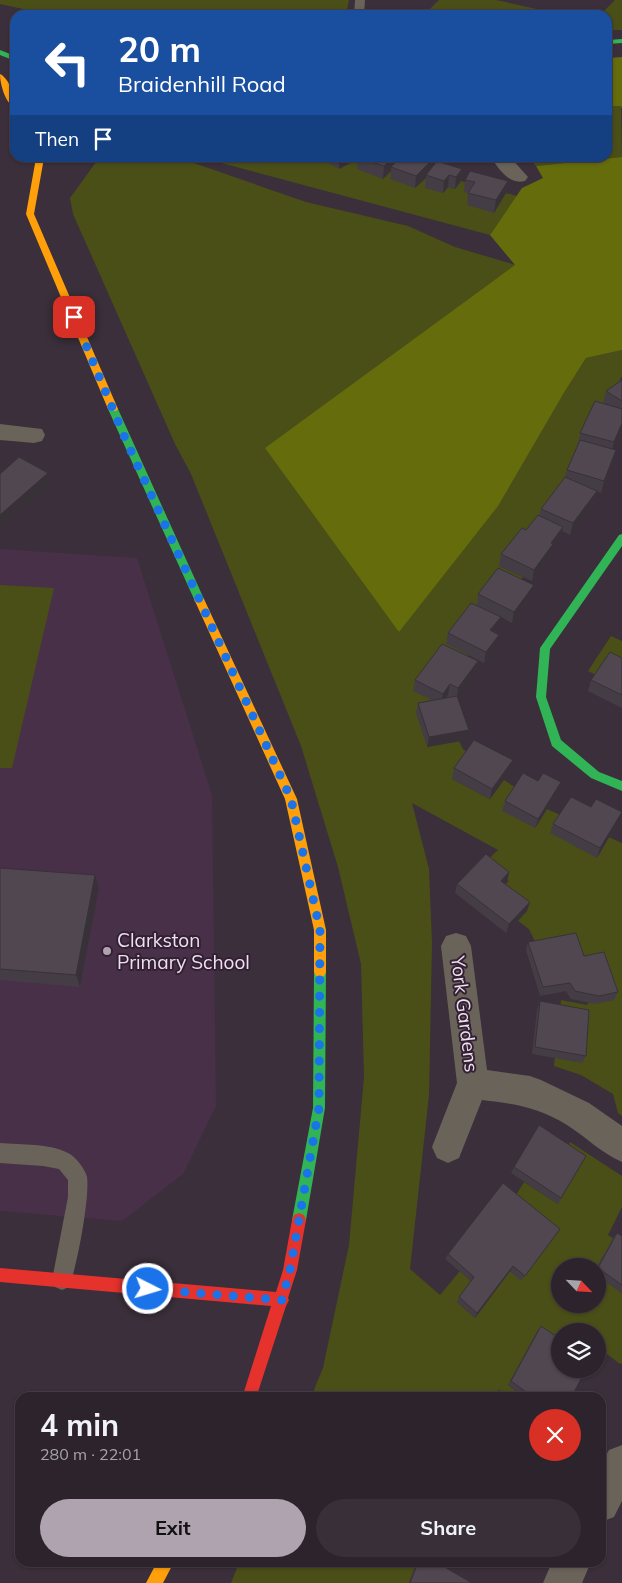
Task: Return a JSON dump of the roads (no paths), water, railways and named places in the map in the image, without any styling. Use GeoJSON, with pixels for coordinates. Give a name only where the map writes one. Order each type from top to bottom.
{"type":"FeatureCollection","features":[{"type":"Feature","properties":{"kind":"street"},"geometry":{"type":"LineString","coordinates":[[3,80],[10,100]]}},
{"type":"Feature","properties":{"kind":"street"},"geometry":{"type":"LineString","coordinates":[[39,162],[30,214],[125,438],[291,799],[320,930],[319,1108],[290,1270],[282,1300],[251,1392]]}},
{"type":"Feature","properties":{"kind":"street"},"geometry":{"type":"LineString","coordinates":[[505,162],[518,177]]}},
{"type":"Feature","properties":{"kind":"street"},"geometry":{"type":"LineString","coordinates":[[32,198],[38,183],[51,164]]}},
{"type":"Feature","properties":{"kind":"street"},"geometry":{"type":"LineString","coordinates":[[0,432],[34,435]]}},
{"type":"Feature","properties":{"kind":"street"},"geometry":{"type":"LineString","coordinates":[[622,538],[545,648],[541,696],[556,743],[595,775],[622,786]]}},
{"type":"Feature","properties":{"kind":"street","name":"York Gardens"},"geometry":{"type":"LineString","coordinates":[[448,1147],[473,1083],[456,946]]}},
{"type":"Feature","properties":{"kind":"street","name":"York Gardens"},"geometry":{"type":"LineString","coordinates":[[473,1083],[530,1091],[578,1114],[622,1146]]}},
{"type":"Feature","properties":{"kind":"street"},"geometry":{"type":"LineString","coordinates":[[0,1275],[282,1300]]}},
{"type":"Feature","properties":{"kind":"street"},"geometry":{"type":"LineString","coordinates":[[606,1494],[622,1463]]}},
{"type":"Feature","properties":{"kind":"street"},"geometry":{"type":"LineString","coordinates":[[154,1583],[163,1567]]}},
{"type":"Feature","properties":{"kind":"street"},"geometry":{"type":"LineString","coordinates":[[562,1583],[570,1567]]}},
{"type":"Feature","properties":{"kind":"lane"},"geometry":{"type":"LineString","coordinates":[[0,1152],[43,1156],[64,1161],[77,1176],[78,1198],[62,1280]]}},
{"type":"Feature","properties":{"kind":"place","name":"Clarkston Primary School"},"geometry":{"type":"Point","coordinates":[107,951]}}]}
